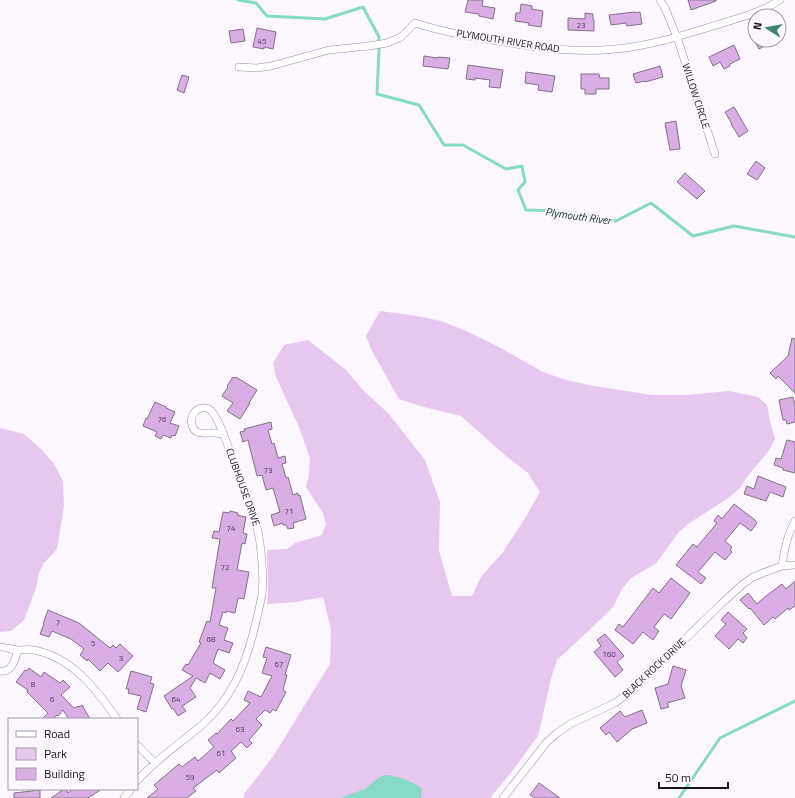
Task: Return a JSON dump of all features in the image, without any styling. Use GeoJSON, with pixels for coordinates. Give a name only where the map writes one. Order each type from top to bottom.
{"type":"FeatureCollection","features":[{"type":"Feature","properties":{"kind":"street","name":"WILLOW CIRCLE"},"geometry":{"type":"LineString","coordinates":[[660,0],[665,8],[677,37],[715,154]]}},
{"type":"Feature","properties":{"kind":"street","name":"PLYMOUTH RIVER ROAD"},"geometry":{"type":"LineString","coordinates":[[239,67],[257,68],[271,66],[329,50],[379,45],[401,37],[415,23],[433,29],[476,38],[526,46],[573,51],[616,49],[654,44],[770,7],[780,0]]}},
{"type":"Feature","properties":{"kind":"street","name":"CLUBHOUSE DRIVE"},"geometry":{"type":"LineString","coordinates":[[138,780],[217,709],[227,697],[236,681],[250,646],[260,604],[262,584],[262,558],[258,528],[224,435],[212,410],[204,407],[198,409],[192,414],[191,420],[193,428],[198,432],[224,435]]}},
{"type":"Feature","properties":{"kind":"street"},"geometry":{"type":"LineString","coordinates":[[782,566],[786,541],[795,521]]}},
{"type":"Feature","properties":{"kind":"street","name":"BLACK ROCK DRIVE"},"geometry":{"type":"LineString","coordinates":[[504,798],[546,743],[557,733],[570,724],[615,703],[634,689],[732,593],[753,577],[782,566],[795,565]]}},
{"type":"Feature","properties":{"kind":"street"},"geometry":{"type":"LineString","coordinates":[[0,647],[42,652],[63,662],[96,691],[116,718]]}},
{"type":"Feature","properties":{"kind":"street"},"geometry":{"type":"LineString","coordinates":[[0,671],[3,672],[9,669],[18,650]]}},
{"type":"Feature","properties":{"kind":"street"},"geometry":{"type":"LineString","coordinates":[[138,746],[155,763]]}},
{"type":"Feature","properties":{"kind":"street"},"geometry":{"type":"LineString","coordinates":[[124,798],[130,790]]}},
{"type":"Feature","properties":{"kind":"green space"},"geometry":{"type":"Polygon","coordinates":[[[380,311],[441,321],[497,346],[543,372],[566,380],[652,395],[687,395],[729,391],[758,397],[767,405],[775,439],[768,452],[746,478],[740,488],[727,499],[688,524],[679,532],[657,562],[631,578],[622,589],[613,607],[557,660],[551,679],[538,736],[490,798],[243,798],[245,793],[274,755],[330,664],[331,630],[323,597],[296,602],[267,604],[267,550],[287,549],[295,543],[322,535],[326,524],[323,513],[306,487],[309,475],[310,458],[299,427],[276,377],[273,363],[284,345],[308,340],[345,369],[364,391],[388,413],[425,460],[440,502],[439,551],[452,596],[472,596],[481,577],[503,552],[540,492],[528,473],[506,456],[461,416],[399,399],[372,351],[366,336],[380,311]]]}},
{"type":"Feature","properties":{"kind":"green space"},"geometry":{"type":"Polygon","coordinates":[[[0,428],[24,434],[41,449],[54,464],[63,481],[64,506],[57,549],[44,563],[39,573],[36,588],[24,620],[11,631],[0,632],[0,428]]]}},
{"type":"Feature","properties":{"kind":"shaded area"},"geometry":{"type":"Polygon","coordinates":[[[384,775],[393,776],[414,783],[422,789],[421,798],[340,798],[365,789],[384,775]]]}},
{"type":"Feature","properties":{"kind":"building"},"geometry":{"type":"Polygon","coordinates":[[[468,0],[483,0],[482,6],[495,8],[493,19],[479,16],[479,14],[465,12],[468,0]]]}},
{"type":"Feature","properties":{"kind":"building"},"geometry":{"type":"Polygon","coordinates":[[[688,0],[716,0],[716,1],[691,10],[688,0]]]}},
{"type":"Feature","properties":{"kind":"building"},"geometry":{"type":"Polygon","coordinates":[[[521,4],[532,6],[532,9],[543,11],[541,27],[515,21],[516,13],[520,13],[521,4]]]}},
{"type":"Feature","properties":{"kind":"building"},"geometry":{"type":"Polygon","coordinates":[[[640,12],[642,24],[627,26],[626,23],[611,25],[609,15],[640,12]]]}},
{"type":"Feature","properties":{"kind":"building"},"geometry":{"type":"Polygon","coordinates":[[[585,13],[593,14],[594,31],[568,30],[568,18],[585,19],[585,13]]]}},
{"type":"Feature","properties":{"kind":"building"},"geometry":{"type":"Polygon","coordinates":[[[257,28],[276,32],[273,49],[253,47],[257,28]]]}},
{"type":"Feature","properties":{"kind":"building"},"geometry":{"type":"Polygon","coordinates":[[[243,29],[245,41],[231,43],[229,31],[243,29]]]}},
{"type":"Feature","properties":{"kind":"building"},"geometry":{"type":"Polygon","coordinates":[[[734,45],[740,59],[724,69],[720,62],[713,66],[709,57],[734,45]]]}},
{"type":"Feature","properties":{"kind":"building"},"geometry":{"type":"Polygon","coordinates":[[[424,56],[450,58],[448,69],[423,66],[424,56]]]}},
{"type":"Feature","properties":{"kind":"building"},"geometry":{"type":"Polygon","coordinates":[[[468,65],[503,70],[500,88],[489,87],[490,80],[475,78],[475,80],[466,79],[468,65]]]}},
{"type":"Feature","properties":{"kind":"building"},"geometry":{"type":"Polygon","coordinates":[[[660,66],[663,77],[636,83],[633,74],[660,66]]]}},
{"type":"Feature","properties":{"kind":"building"},"geometry":{"type":"Polygon","coordinates":[[[526,72],[555,76],[552,92],[538,90],[539,85],[525,83],[526,72]]]}},
{"type":"Feature","properties":{"kind":"building"},"geometry":{"type":"Polygon","coordinates":[[[581,74],[599,74],[600,78],[609,78],[609,89],[596,89],[596,94],[585,94],[585,89],[581,89],[581,74]]]}},
{"type":"Feature","properties":{"kind":"building"},"geometry":{"type":"Polygon","coordinates":[[[182,75],[189,77],[184,93],[177,90],[182,75]]]}},
{"type":"Feature","properties":{"kind":"building"},"geometry":{"type":"Polygon","coordinates":[[[734,107],[748,131],[739,137],[725,112],[734,107]]]}},
{"type":"Feature","properties":{"kind":"building"},"geometry":{"type":"Polygon","coordinates":[[[676,121],[680,149],[670,150],[665,123],[676,121]]]}},
{"type":"Feature","properties":{"kind":"building"},"geometry":{"type":"Polygon","coordinates":[[[756,161],[765,168],[757,180],[747,174],[756,161]]]}},
{"type":"Feature","properties":{"kind":"building"},"geometry":{"type":"Polygon","coordinates":[[[685,173],[705,191],[697,199],[677,182],[685,173]]]}},
{"type":"Feature","properties":{"kind":"building"},"geometry":{"type":"Polygon","coordinates":[[[792,338],[795,339],[795,393],[778,376],[776,379],[770,373],[788,356],[792,338]]]}},
{"type":"Feature","properties":{"kind":"building"},"geometry":{"type":"Polygon","coordinates":[[[233,377],[236,377],[257,390],[240,419],[227,411],[233,403],[222,396],[233,377]]]}},
{"type":"Feature","properties":{"kind":"building"},"geometry":{"type":"Polygon","coordinates":[[[793,397],[795,405],[795,422],[787,424],[786,420],[783,420],[779,400],[793,397]]]}},
{"type":"Feature","properties":{"kind":"building"},"geometry":{"type":"Polygon","coordinates":[[[155,402],[175,412],[170,423],[179,426],[175,436],[172,435],[171,438],[163,435],[161,439],[155,436],[157,432],[143,426],[155,402]]]}},
{"type":"Feature","properties":{"kind":"building"},"geometry":{"type":"Polygon","coordinates":[[[271,422],[272,429],[268,430],[272,444],[274,443],[278,458],[285,456],[286,463],[282,464],[286,478],[288,477],[293,495],[298,493],[298,496],[300,495],[306,519],[293,523],[294,528],[288,529],[286,525],[283,525],[283,523],[274,526],[271,515],[280,512],[273,488],[266,490],[262,475],[257,476],[248,440],[243,442],[240,432],[245,431],[244,429],[271,422]]]}},
{"type":"Feature","properties":{"kind":"building"},"geometry":{"type":"Polygon","coordinates":[[[787,440],[795,442],[795,473],[783,470],[783,468],[774,465],[776,458],[781,459],[787,440]]]}},
{"type":"Feature","properties":{"kind":"building"},"geometry":{"type":"Polygon","coordinates":[[[758,476],[786,487],[783,497],[770,492],[766,501],[744,494],[747,486],[754,489],[758,476]]]}},
{"type":"Feature","properties":{"kind":"building"},"geometry":{"type":"Polygon","coordinates":[[[734,504],[757,523],[751,531],[740,523],[725,541],[732,547],[730,550],[732,552],[725,560],[715,552],[698,572],[706,578],[701,584],[676,565],[693,544],[697,547],[717,523],[714,521],[718,515],[722,519],[734,504]]]}},
{"type":"Feature","properties":{"kind":"building"},"geometry":{"type":"Polygon","coordinates":[[[230,511],[238,513],[237,515],[246,517],[243,533],[247,534],[245,544],[242,543],[237,570],[249,572],[244,599],[238,598],[235,613],[226,611],[226,613],[223,612],[219,625],[228,628],[224,640],[233,643],[229,653],[218,649],[213,663],[225,670],[220,679],[210,673],[205,683],[196,678],[190,688],[196,697],[182,706],[186,711],[178,716],[164,696],[193,676],[182,670],[186,664],[188,665],[201,643],[199,642],[207,621],[210,622],[216,588],[212,588],[220,539],[212,538],[214,531],[219,532],[223,512],[229,513],[230,511]]]}},
{"type":"Feature","properties":{"kind":"building"},"geometry":{"type":"Polygon","coordinates":[[[671,578],[690,593],[671,619],[664,614],[654,627],[659,631],[653,640],[643,632],[633,644],[615,630],[619,624],[623,627],[653,588],[659,593],[671,578]]]}},
{"type":"Feature","properties":{"kind":"building"},"geometry":{"type":"Polygon","coordinates":[[[795,581],[795,606],[789,610],[788,608],[775,619],[773,617],[764,625],[750,608],[749,609],[740,600],[748,593],[757,604],[782,584],[786,589],[795,581]]]}},
{"type":"Feature","properties":{"kind":"building"},"geometry":{"type":"Polygon","coordinates":[[[48,610],[79,623],[110,648],[113,645],[116,648],[120,644],[133,656],[118,672],[108,663],[100,671],[88,659],[87,661],[80,655],[84,649],[71,639],[52,631],[49,637],[40,634],[48,610]]]}},
{"type":"Feature","properties":{"kind":"building"},"geometry":{"type":"Polygon","coordinates":[[[728,612],[747,629],[743,633],[747,638],[743,643],[738,639],[729,649],[715,636],[726,624],[721,620],[728,612]]]}},
{"type":"Feature","properties":{"kind":"building"},"geometry":{"type":"Polygon","coordinates":[[[605,634],[624,656],[617,662],[623,670],[615,677],[594,652],[601,646],[597,640],[605,634]]]}},
{"type":"Feature","properties":{"kind":"building"},"geometry":{"type":"Polygon","coordinates":[[[266,647],[291,655],[285,675],[287,675],[283,690],[286,692],[276,711],[273,709],[270,713],[265,710],[256,719],[262,725],[249,740],[252,743],[247,748],[241,742],[231,751],[236,758],[219,773],[217,770],[193,788],[196,791],[187,798],[147,798],[158,789],[154,785],[179,764],[182,767],[195,757],[198,761],[214,747],[208,740],[216,733],[217,734],[231,719],[233,721],[250,703],[244,700],[248,691],[261,697],[272,676],[262,673],[267,658],[263,657],[266,647]]]}},
{"type":"Feature","properties":{"kind":"building"},"geometry":{"type":"Polygon","coordinates":[[[673,666],[686,670],[681,686],[685,698],[667,703],[669,707],[661,709],[655,688],[668,684],[673,666]]]}},
{"type":"Feature","properties":{"kind":"building"},"geometry":{"type":"Polygon","coordinates":[[[29,668],[41,677],[44,672],[60,683],[63,680],[70,687],[61,695],[74,708],[82,705],[89,718],[68,718],[63,710],[54,718],[43,718],[48,713],[27,692],[28,690],[16,682],[25,670],[27,671],[29,668]]]}},
{"type":"Feature","properties":{"kind":"building"},"geometry":{"type":"Polygon","coordinates":[[[131,671],[152,677],[150,683],[154,684],[146,712],[137,709],[141,696],[128,693],[129,689],[126,689],[131,671]]]}},
{"type":"Feature","properties":{"kind":"building"},"geometry":{"type":"Polygon","coordinates":[[[642,710],[647,723],[632,729],[617,742],[609,732],[606,735],[600,728],[620,711],[625,717],[642,710]]]}},
{"type":"Feature","properties":{"kind":"building"},"geometry":{"type":"Polygon","coordinates":[[[539,783],[560,798],[535,798],[530,795],[539,783]]]}},
{"type":"Feature","properties":{"kind":"building"},"geometry":{"type":"Polygon","coordinates":[[[40,790],[40,798],[14,798],[14,793],[40,790]]]}},
{"type":"Feature","properties":{"kind":"building"},"geometry":{"type":"Polygon","coordinates":[[[63,790],[66,790],[68,793],[72,790],[100,790],[88,798],[51,798],[63,790]]]}},
{"type":"Feature","properties":{"kind":"waterway","name":"Plymouth River"},"geometry":{"type":"LineString","coordinates":[[238,0],[256,3],[267,16],[325,19],[363,7],[379,37],[377,94],[419,105],[444,145],[463,145],[506,169],[522,166],[525,182],[518,190],[526,210],[558,211],[616,221],[651,203],[693,236],[734,226],[795,237]]}},
{"type":"Feature","properties":{"kind":"waterway","name":"Plymouth River"},"geometry":{"type":"LineString","coordinates":[[679,798],[720,738],[795,701]]}}]}
